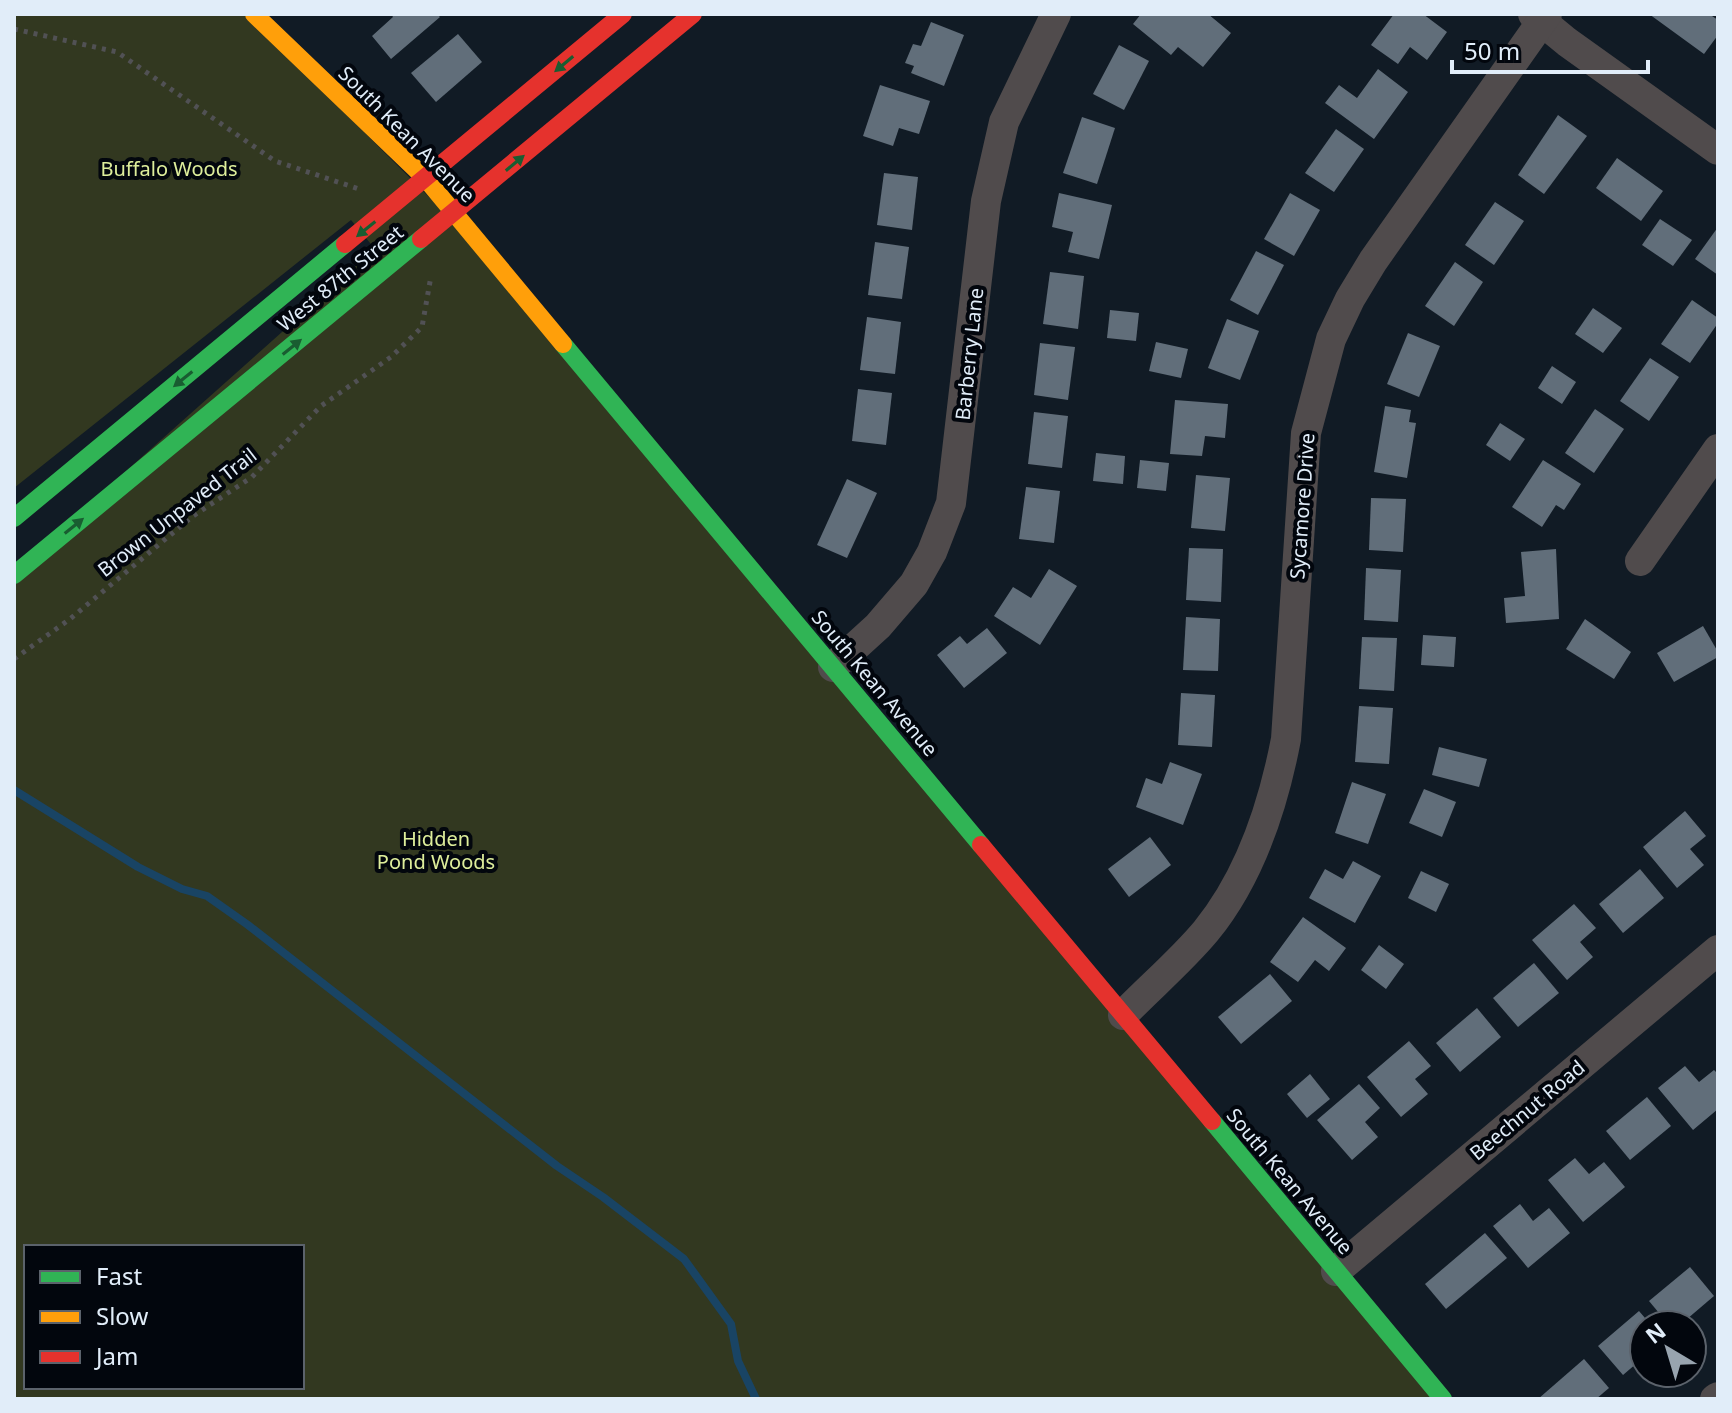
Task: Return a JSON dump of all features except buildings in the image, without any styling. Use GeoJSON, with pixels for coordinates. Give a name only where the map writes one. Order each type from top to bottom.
{"type":"FeatureCollection","features":[{"type":"Feature","properties":{"kind":"street","name":"South Kean Avenue"},"geometry":{"type":"LineString","coordinates":[[254,14],[426,179],[1443,1399]]}},
{"type":"Feature","properties":{"kind":"street","name":"West 87th Street"},"geometry":{"type":"LineString","coordinates":[[14,518],[623,14]]}},
{"type":"Feature","properties":{"kind":"street","name":"West 87th Street"},"geometry":{"type":"LineString","coordinates":[[14,575],[693,14]]}},
{"type":"Feature","properties":{"kind":"street","name":"Barberry Lane"},"geometry":{"type":"LineString","coordinates":[[833,667],[878,626],[914,584],[932,552],[951,503],[986,201],[993,166],[1004,122],[1056,14]]}},
{"type":"Feature","properties":{"kind":"street"},"geometry":{"type":"LineString","coordinates":[[1541,16],[1567,42],[1718,150]]}},
{"type":"Feature","properties":{"kind":"street","name":"Sycamore Drive"},"geometry":{"type":"LineString","coordinates":[[1123,1015],[1214,919],[1261,834],[1274,794],[1286,739],[1306,433],[1331,339],[1373,261],[1541,16]]}},
{"type":"Feature","properties":{"kind":"street"},"geometry":{"type":"LineString","coordinates":[[1640,561],[1718,449]]}},
{"type":"Feature","properties":{"kind":"street","name":"Beechnut Road"},"geometry":{"type":"LineString","coordinates":[[1336,1271],[1718,950]]}},
{"type":"Feature","properties":{"kind":"path"},"geometry":{"type":"LineString","coordinates":[[14,29],[117,52],[275,161],[360,190]]}},
{"type":"Feature","properties":{"kind":"path","name":"Brown Unpaved Trail"},"geometry":{"type":"LineString","coordinates":[[14,659],[70,619],[193,516],[252,477],[321,406],[391,357],[422,327],[431,272]]}},
{"type":"Feature","properties":{"kind":"green space","name":"Hidden Pond Woods"},"geometry":{"type":"Polygon","coordinates":[[[14,14],[246,14],[433,201],[1439,1399],[14,1399],[14,571],[375,249],[351,220],[14,488],[14,14]]]}},
{"type":"Feature","properties":{"kind":"waterway"},"geometry":{"type":"LineString","coordinates":[[14,790],[138,867],[182,889],[207,896],[557,1166],[684,1259],[731,1324],[738,1361],[756,1399]]}},
{"type":"Feature","properties":{"kind":"traffic: fast"},"geometry":{"type":"LineString","coordinates":[[14,575],[421,239]]}},
{"type":"Feature","properties":{"kind":"traffic: fast"},"geometry":{"type":"LineString","coordinates":[[14,518],[345,244]]}},
{"type":"Feature","properties":{"kind":"traffic: fast"},"geometry":{"type":"LineString","coordinates":[[563,344],[981,845]]}},
{"type":"Feature","properties":{"kind":"traffic: fast"},"geometry":{"type":"LineString","coordinates":[[1212,1121],[1443,1399]]}},
{"type":"Feature","properties":{"kind":"traffic: slow"},"geometry":{"type":"LineString","coordinates":[[254,14],[426,179],[563,344]]}},
{"type":"Feature","properties":{"kind":"traffic: jam"},"geometry":{"type":"LineString","coordinates":[[345,244],[623,14]]}},
{"type":"Feature","properties":{"kind":"traffic: jam"},"geometry":{"type":"LineString","coordinates":[[421,239],[693,14]]}},
{"type":"Feature","properties":{"kind":"traffic: jam"},"geometry":{"type":"LineString","coordinates":[[981,845],[1212,1121]]}},
{"type":"Feature","properties":{"kind":"park label","name":"Buffalo Woods"},"geometry":{"type":"Point","coordinates":[169,168]}}]}
